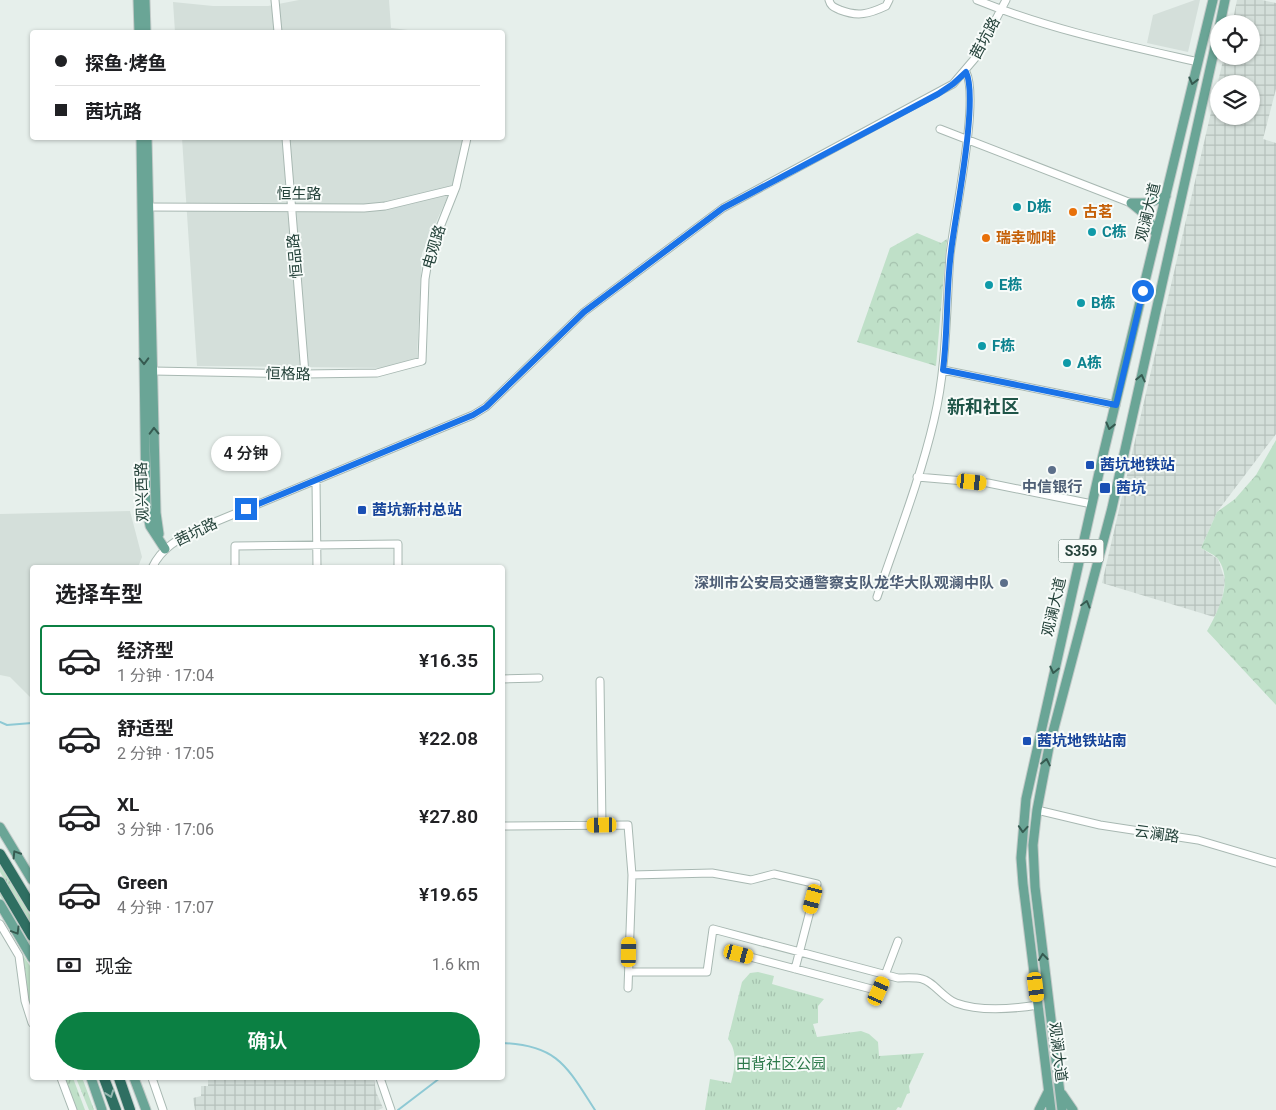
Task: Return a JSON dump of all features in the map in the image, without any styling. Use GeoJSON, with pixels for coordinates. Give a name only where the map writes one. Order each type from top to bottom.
{"type":"FeatureCollection","features":[{"type":"Feature","properties":{"kind":"highway"},"geometry":{"type":"LineString","coordinates":[[0,854],[30,904]]}},
{"type":"Feature","properties":{"kind":"highway"},"geometry":{"type":"LineString","coordinates":[[0,882],[30,933]]}},
{"type":"Feature","properties":{"kind":"highway"},"geometry":{"type":"LineString","coordinates":[[105,1080],[116,1110]]}},
{"type":"Feature","properties":{"kind":"highway"},"geometry":{"type":"LineString","coordinates":[[120,1080],[130,1110]]}},
{"type":"Feature","properties":{"kind":"main road"},"geometry":{"type":"LineString","coordinates":[[145,0],[146,30]]}},
{"type":"Feature","properties":{"kind":"main road"},"geometry":{"type":"LineString","coordinates":[[145,15],[152,0]]}},
{"type":"Feature","properties":{"kind":"main road","name":"观澜大道"},"geometry":{"type":"LineString","coordinates":[[1051,1110],[1023,884],[1022,858],[1026,800],[1033,761],[1092,504],[1213,0]]}},
{"type":"Feature","properties":{"kind":"main road"},"geometry":{"type":"LineString","coordinates":[[1222,15],[1225,0]]}},
{"type":"Feature","properties":{"kind":"main road"},"geometry":{"type":"LineString","coordinates":[[138,3],[139,30]]}},
{"type":"Feature","properties":{"kind":"main road","name":"观澜大道"},"geometry":{"type":"LineString","coordinates":[[1062,1110],[1035,887],[1033,845],[1037,810],[1049,747],[1112,508],[1211,65]]}},
{"type":"Feature","properties":{"kind":"main road","name":"观兴西路"},"geometry":{"type":"LineString","coordinates":[[141,140],[153,371],[156,520],[165,548]]}},
{"type":"Feature","properties":{"kind":"main road","name":"观兴西路"},"geometry":{"type":"LineString","coordinates":[[147,140],[145,207],[146,505],[150,526],[165,548]]}},
{"type":"Feature","properties":{"kind":"main road"},"geometry":{"type":"LineString","coordinates":[[1131,203],[1148,203],[1166,196]]}},
{"type":"Feature","properties":{"kind":"main road"},"geometry":{"type":"LineString","coordinates":[[1131,203],[1147,216],[1156,234]]}},
{"type":"Feature","properties":{"kind":"main road"},"geometry":{"type":"LineString","coordinates":[[0,828],[30,877]]}},
{"type":"Feature","properties":{"kind":"main road"},"geometry":{"type":"LineString","coordinates":[[0,904],[30,955]]}},
{"type":"Feature","properties":{"kind":"main road"},"geometry":{"type":"LineString","coordinates":[[91,1080],[102,1110]]}},
{"type":"Feature","properties":{"kind":"main road"},"geometry":{"type":"LineString","coordinates":[[135,1080],[146,1110]]}},
{"type":"Feature","properties":{"kind":"main road"},"geometry":{"type":"LineString","coordinates":[[1039,1110],[1045,1101],[1048,1086]]}},
{"type":"Feature","properties":{"kind":"main road"},"geometry":{"type":"LineString","coordinates":[[1059,1088],[1073,1110]]}},
{"type":"Feature","properties":{"kind":"street"},"geometry":{"type":"LineString","coordinates":[[275,0],[278,30]]}},
{"type":"Feature","properties":{"kind":"street"},"geometry":{"type":"LineString","coordinates":[[829,0],[832,7],[847,13],[862,15],[886,6],[889,0]]}},
{"type":"Feature","properties":{"kind":"street"},"geometry":{"type":"LineString","coordinates":[[978,0],[1000,10],[1102,40],[1198,62]]}},
{"type":"Feature","properties":{"kind":"street","name":"茜坑路"},"geometry":{"type":"LineString","coordinates":[[154,565],[165,548],[210,524],[473,415],[486,407],[584,312],[723,208],[938,94],[953,84],[966,72],[976,57],[1006,0]]}},
{"type":"Feature","properties":{"kind":"street"},"geometry":{"type":"LineString","coordinates":[[877,596],[917,477],[934,418],[943,370],[950,254],[967,139],[970,85],[966,72]]}},
{"type":"Feature","properties":{"kind":"street"},"geometry":{"type":"LineString","coordinates":[[940,129],[1131,203]]}},
{"type":"Feature","properties":{"kind":"street","name":"恒品路"},"geometry":{"type":"LineString","coordinates":[[286,140],[305,374]]}},
{"type":"Feature","properties":{"kind":"street","name":"电观路"},"geometry":{"type":"LineString","coordinates":[[422,361],[428,262],[455,189],[467,140]]}},
{"type":"Feature","properties":{"kind":"street","name":"恒生路"},"geometry":{"type":"LineString","coordinates":[[145,207],[375,208],[455,189]]}},
{"type":"Feature","properties":{"kind":"street","name":"恒格路"},"geometry":{"type":"LineString","coordinates":[[153,371],[305,374],[377,373],[422,361]]}},
{"type":"Feature","properties":{"kind":"street"},"geometry":{"type":"LineString","coordinates":[[943,370],[1116,405]]}},
{"type":"Feature","properties":{"kind":"street"},"geometry":{"type":"LineString","coordinates":[[917,477],[988,483],[1092,504]]}},
{"type":"Feature","properties":{"kind":"street"},"geometry":{"type":"LineString","coordinates":[[316,480],[317,565]]}},
{"type":"Feature","properties":{"kind":"street"},"geometry":{"type":"LineString","coordinates":[[235,565],[235,546],[398,544],[398,565]]}},
{"type":"Feature","properties":{"kind":"street"},"geometry":{"type":"LineString","coordinates":[[505,679],[539,678]]}},
{"type":"Feature","properties":{"kind":"street"},"geometry":{"type":"LineString","coordinates":[[600,681],[602,825]]}},
{"type":"Feature","properties":{"kind":"street","name":"云澜路"},"geometry":{"type":"LineString","coordinates":[[1037,810],[1100,825],[1198,840],[1276,863]]}},
{"type":"Feature","properties":{"kind":"street"},"geometry":{"type":"LineString","coordinates":[[505,826],[628,825],[632,875],[628,988]]}},
{"type":"Feature","properties":{"kind":"street"},"geometry":{"type":"LineString","coordinates":[[632,875],[712,873],[751,880],[774,874],[817,884],[795,968]]}},
{"type":"Feature","properties":{"kind":"street"},"geometry":{"type":"LineString","coordinates":[[0,924],[19,956],[25,1001],[30,1017]]}},
{"type":"Feature","properties":{"kind":"street"},"geometry":{"type":"LineString","coordinates":[[629,972],[707,972],[713,929],[898,978],[922,979],[931,983],[941,994],[957,1003],[969,1006],[1011,1009],[1038,1005]]}},
{"type":"Feature","properties":{"kind":"street"},"geometry":{"type":"LineString","coordinates":[[739,954],[879,991],[898,941]]}},
{"type":"Feature","properties":{"kind":"street"},"geometry":{"type":"LineString","coordinates":[[61,1080],[73,1110]]}},
{"type":"Feature","properties":{"kind":"street"},"geometry":{"type":"LineString","coordinates":[[153,1080],[163,1110]]}},
{"type":"Feature","properties":{"kind":"street"},"geometry":{"type":"LineString","coordinates":[[381,1080],[391,1110]]}},
{"type":"Feature","properties":{"kind":"shaded area"},"geometry":{"type":"Polygon","coordinates":[[[299,0],[389,0],[391,28],[408,30],[175,30],[173,2],[213,6],[268,6],[299,0]]]}},
{"type":"Feature","properties":{"kind":"shaded area"},"geometry":{"type":"Polygon","coordinates":[[[1195,0],[1200,0],[1188,52],[1147,43],[1153,15],[1195,0]]]}},
{"type":"Feature","properties":{"kind":"shaded area"},"geometry":{"type":"Polygon","coordinates":[[[1237,0],[1262,0],[1276,3],[1276,89],[1263,139],[1276,143],[1276,434],[1217,512],[1201,548],[1218,559],[1225,580],[1221,605],[1214,617],[1102,583],[1210,116],[1210,125],[1260,125],[1260,75],[1220,75],[1222,65],[1260,65],[1260,15],[1234,15],[1237,0]]]}},
{"type":"Feature","properties":{"kind":"shaded area"},"geometry":{"type":"Polygon","coordinates":[[[182,140],[463,140],[452,187],[422,253],[417,358],[392,368],[197,366],[182,140]]]}},
{"type":"Feature","properties":{"kind":"shaded area"},"geometry":{"type":"Polygon","coordinates":[[[130,511],[142,557],[139,565],[30,565],[30,697],[10,677],[0,675],[0,514],[130,511]]]}},
{"type":"Feature","properties":{"kind":"shaded area"},"geometry":{"type":"Polygon","coordinates":[[[208,1080],[374,1080],[376,1092],[383,1108],[378,1110],[195,1110],[193,1098],[201,1096],[201,1086],[208,1086],[208,1080]]]}},
{"type":"Feature","properties":{"kind":"green space"},"geometry":{"type":"Polygon","coordinates":[[[917,233],[941,243],[947,239],[936,366],[857,342],[890,248],[917,233]]]}},
{"type":"Feature","properties":{"kind":"green space"},"geometry":{"type":"Polygon","coordinates":[[[1276,440],[1276,705],[1207,631],[1216,615],[1223,596],[1225,577],[1218,559],[1201,548],[1217,512],[1235,499],[1256,475],[1276,440]]]}},
{"type":"Feature","properties":{"kind":"green space"},"geometry":{"type":"Polygon","coordinates":[[[0,865],[30,915],[30,922],[0,872],[0,865]]]}},
{"type":"Feature","properties":{"kind":"green space"},"geometry":{"type":"Polygon","coordinates":[[[0,891],[30,942],[30,945],[0,896],[0,891]]]}},
{"type":"Feature","properties":{"kind":"green space"},"geometry":{"type":"Polygon","coordinates":[[[19,949],[30,966],[30,1004],[24,965],[19,949]]]}},
{"type":"Feature","properties":{"kind":"green space","name":"田背社区公园"},"geometry":{"type":"Polygon","coordinates":[[[758,972],[774,976],[772,984],[824,999],[818,1006],[818,1023],[813,1024],[817,1037],[861,1031],[869,1034],[878,1042],[879,1056],[924,1053],[909,1086],[910,1093],[907,1094],[901,1108],[898,1107],[896,1110],[705,1110],[710,1079],[731,1083],[734,1055],[728,1039],[742,982],[750,973],[758,972]]]}},
{"type":"Feature","properties":{"kind":"green space"},"geometry":{"type":"Polygon","coordinates":[[[65,1080],[74,1080],[85,1110],[76,1110],[65,1080]]]}},
{"type":"Feature","properties":{"kind":"green space"},"geometry":{"type":"Polygon","coordinates":[[[77,1080],[83,1080],[94,1110],[89,1110],[77,1080]]]}},
{"type":"Feature","properties":{"kind":"waterway"},"geometry":{"type":"LineString","coordinates":[[0,722],[7,725],[30,723]]}},
{"type":"Feature","properties":{"kind":"waterway"},"geometry":{"type":"LineString","coordinates":[[505,1043],[536,1048],[559,1061],[577,1082],[595,1110]]}},
{"type":"Feature","properties":{"kind":"waterway"},"geometry":{"type":"LineString","coordinates":[[398,1110],[437,1080]]}},
{"type":"Feature","properties":{"kind":"place","name":"D栋"},"geometry":{"type":"Point","coordinates":[1017,207]}},
{"type":"Feature","properties":{"kind":"place","name":"古茗"},"geometry":{"type":"Point","coordinates":[1073,212]}},
{"type":"Feature","properties":{"kind":"place","name":"C栋"},"geometry":{"type":"Point","coordinates":[1092,232]}},
{"type":"Feature","properties":{"kind":"place","name":"瑞幸咖啡"},"geometry":{"type":"Point","coordinates":[986,238]}},
{"type":"Feature","properties":{"kind":"place","name":"E栋"},"geometry":{"type":"Point","coordinates":[989,285]}},
{"type":"Feature","properties":{"kind":"place","name":"B栋"},"geometry":{"type":"Point","coordinates":[1081,303]}},
{"type":"Feature","properties":{"kind":"place","name":"F栋"},"geometry":{"type":"Point","coordinates":[982,346]}},
{"type":"Feature","properties":{"kind":"place","name":"A栋"},"geometry":{"type":"Point","coordinates":[1067,363]}},
{"type":"Feature","properties":{"kind":"place","name":"茜坑地铁站"},"geometry":{"type":"Point","coordinates":[1090,465]}},
{"type":"Feature","properties":{"kind":"place","name":"中信银行"},"geometry":{"type":"Point","coordinates":[1052,470]}},
{"type":"Feature","properties":{"kind":"place","name":"茜坑"},"geometry":{"type":"Point","coordinates":[1105,488]}},
{"type":"Feature","properties":{"kind":"place","name":"茜坑新村总站"},"geometry":{"type":"Point","coordinates":[362,510]}},
{"type":"Feature","properties":{"kind":"place","name":"深圳市公安局交通警察支队龙华大队观澜中队"},"geometry":{"type":"Point","coordinates":[1004,583]}},
{"type":"Feature","properties":{"kind":"place","name":"茜坑地铁站南"},"geometry":{"type":"Point","coordinates":[1027,741]}},
{"type":"Feature","properties":{"kind":"district","name":"新和社区"},"geometry":{"type":"Point","coordinates":[983,407]}},
{"type":"Feature","properties":{"kind":"route"},"geometry":{"type":"LineString","coordinates":[[246,509],[473,415],[486,407],[584,312],[723,208],[938,94],[966,72],[970,80],[967,139],[950,254],[943,370],[1116,405],[1143,291]]}}]}
